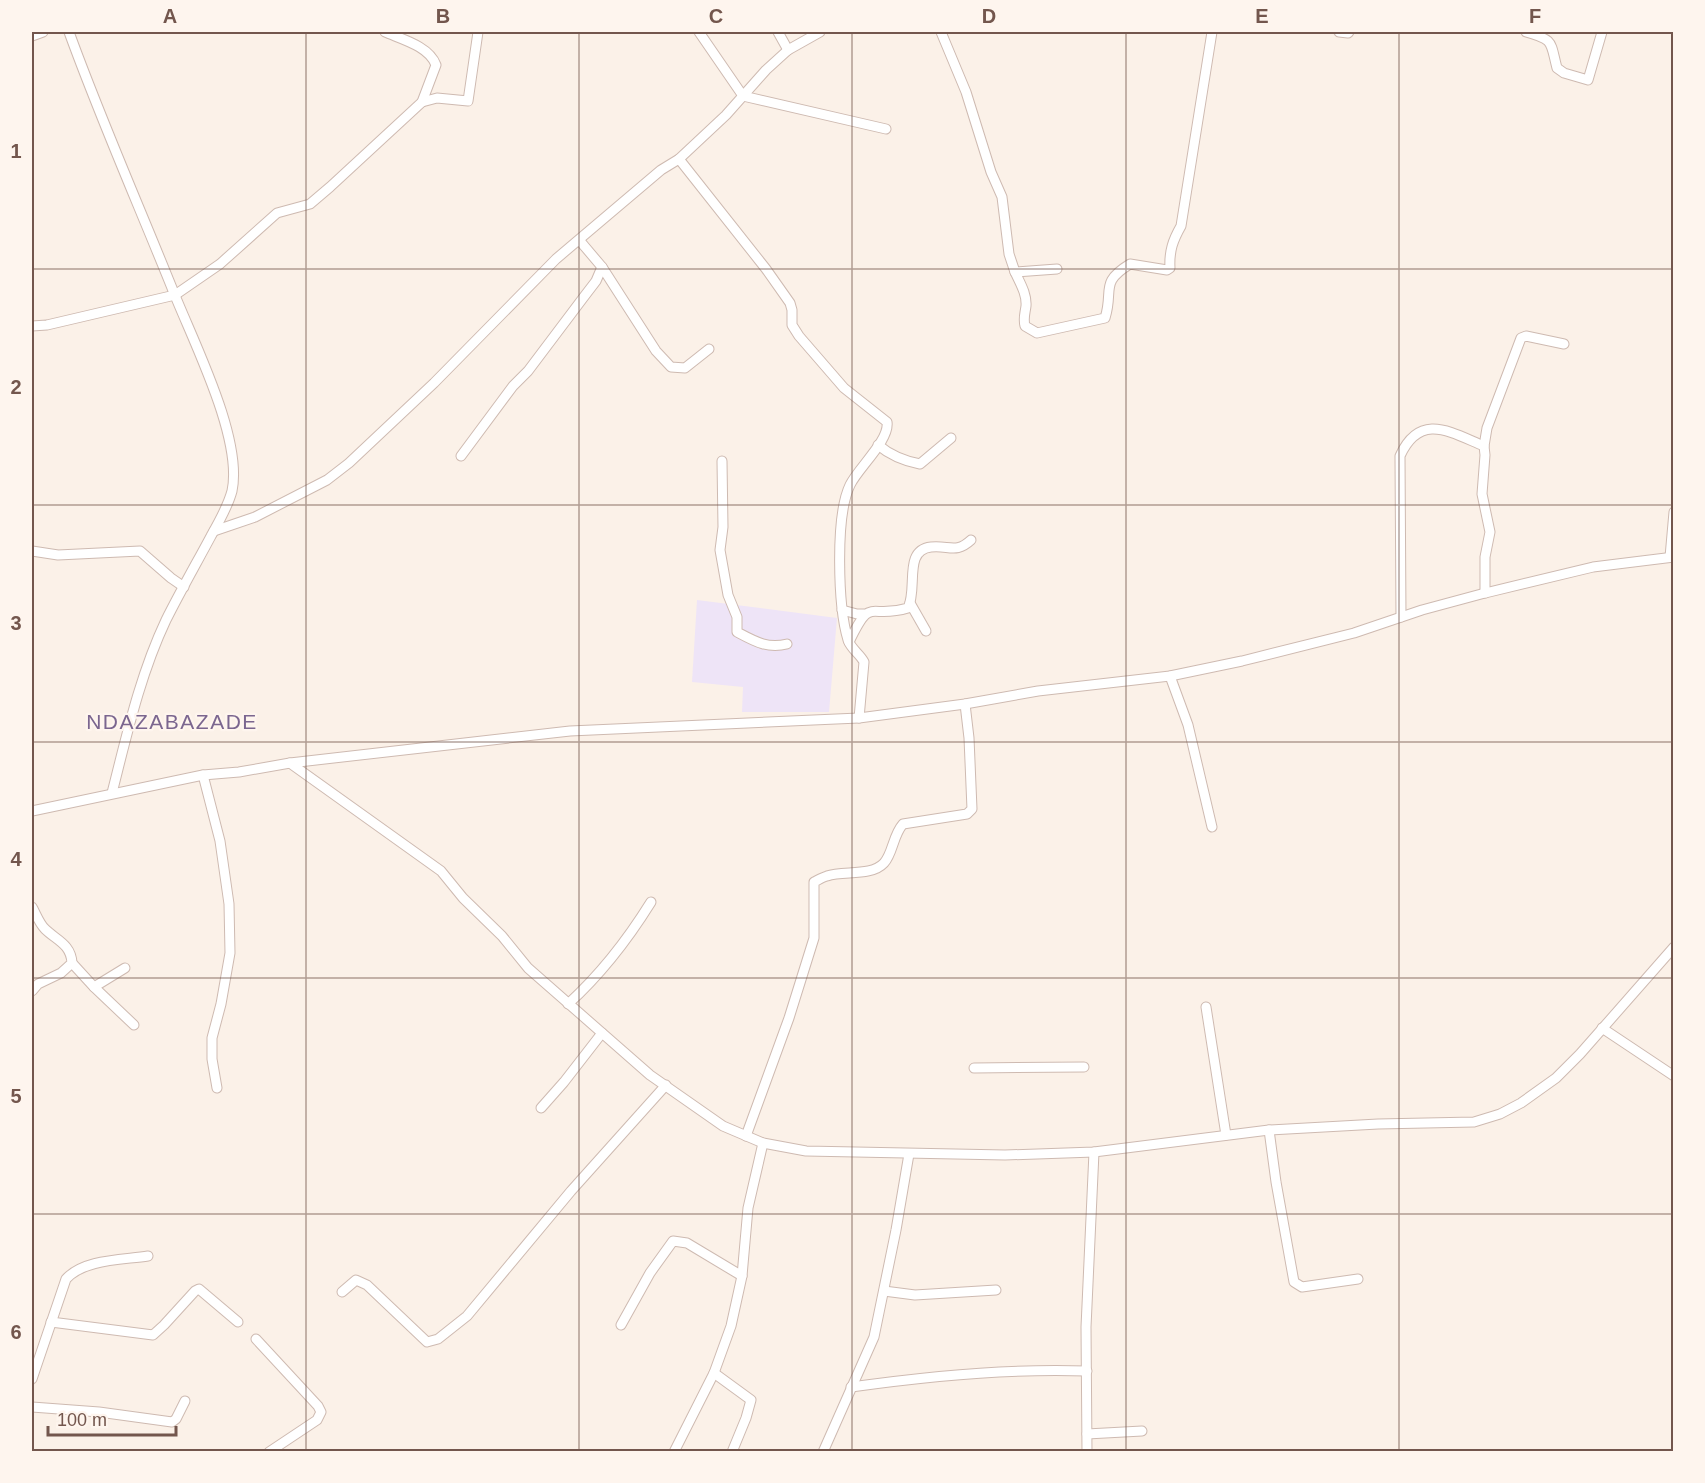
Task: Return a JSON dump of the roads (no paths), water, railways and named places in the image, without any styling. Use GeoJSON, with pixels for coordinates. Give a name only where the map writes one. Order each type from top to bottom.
{"type":"FeatureCollection","features":[{"type":"Feature","properties":{"kind":"street"},"geometry":{"type":"LineString","coordinates":[[32,36],[43,32]]}},
{"type":"Feature","properties":{"kind":"street"},"geometry":{"type":"LineString","coordinates":[[69,32],[90,91],[211,383],[230,438],[234,469],[231,492],[214,531],[159,635],[144,673],[112,793]]}},
{"type":"Feature","properties":{"kind":"street"},"geometry":{"type":"LineString","coordinates":[[32,326],[47,325],[175,295],[220,264],[277,213],[310,204],[422,102],[436,65],[433,58],[411,43],[385,32]]}},
{"type":"Feature","properties":{"kind":"street"},"geometry":{"type":"LineString","coordinates":[[422,102],[437,98],[468,101],[478,32]]}},
{"type":"Feature","properties":{"kind":"street"},"geometry":{"type":"LineString","coordinates":[[699,32],[743,96],[886,129]]}},
{"type":"Feature","properties":{"kind":"street"},"geometry":{"type":"LineString","coordinates":[[777,32],[788,50]]}},
{"type":"Feature","properties":{"kind":"street"},"geometry":{"type":"LineString","coordinates":[[214,531],[255,517],[327,480],[349,463],[434,383],[556,259],[661,170],[679,159],[726,115],[766,70],[788,50],[820,32]]}},
{"type":"Feature","properties":{"kind":"street"},"geometry":{"type":"LineString","coordinates":[[940,32],[966,92],[991,172],[1002,197],[1009,254],[1024,291],[1026,304],[1024,326],[1037,333],[1105,318],[1108,310],[1108,289],[1115,273],[1130,264],[1167,270],[1170,268],[1169,252],[1181,226],[1212,32]]}},
{"type":"Feature","properties":{"kind":"street"},"geometry":{"type":"LineString","coordinates":[[1339,32],[1349,32]]}},
{"type":"Feature","properties":{"kind":"street"},"geometry":{"type":"LineString","coordinates":[[1526,32],[1549,41],[1555,49],[1557,68],[1564,73],[1588,80],[1602,32]]}},
{"type":"Feature","properties":{"kind":"street"},"geometry":{"type":"LineString","coordinates":[[679,159],[766,269],[789,303],[792,310],[792,325],[799,336],[840,383],[887,422],[888,428],[878,445],[851,482],[844,504],[839,586],[849,642],[864,662],[859,718]]}},
{"type":"Feature","properties":{"kind":"street"},"geometry":{"type":"LineString","coordinates":[[580,240],[602,267],[656,351],[671,367],[685,368],[709,349]]}},
{"type":"Feature","properties":{"kind":"street"},"geometry":{"type":"LineString","coordinates":[[461,456],[596,281],[602,267]]}},
{"type":"Feature","properties":{"kind":"street"},"geometry":{"type":"LineString","coordinates":[[1015,272],[1057,269]]}},
{"type":"Feature","properties":{"kind":"street"},"geometry":{"type":"LineString","coordinates":[[1485,593],[1485,557],[1490,532],[1482,494],[1487,428],[1521,338],[1526,336],[1564,344]]}},
{"type":"Feature","properties":{"kind":"street"},"geometry":{"type":"LineString","coordinates":[[1401,617],[1400,456],[1407,441],[1417,432],[1432,428],[1455,434],[1484,446]]}},
{"type":"Feature","properties":{"kind":"street"},"geometry":{"type":"LineString","coordinates":[[878,445],[887,453],[920,464],[951,438]]}},
{"type":"Feature","properties":{"kind":"street"},"geometry":{"type":"LineString","coordinates":[[722,461],[723,527],[720,550],[728,595],[737,617],[737,632],[761,644],[775,647],[787,644]]}},
{"type":"Feature","properties":{"kind":"street"},"geometry":{"type":"LineString","coordinates":[[32,811],[203,775],[290,764],[570,731],[859,718],[965,704],[1038,691],[1170,676],[1354,633],[1485,593],[1593,567],[1672,557],[1674,512]]}},
{"type":"Feature","properties":{"kind":"street"},"geometry":{"type":"LineString","coordinates":[[842,610],[864,614],[871,610],[908,608],[918,551],[937,546],[953,549],[963,547],[971,540]]}},
{"type":"Feature","properties":{"kind":"street"},"geometry":{"type":"LineString","coordinates":[[32,551],[58,555],[140,551],[164,573],[184,587]]}},
{"type":"Feature","properties":{"kind":"street"},"geometry":{"type":"LineString","coordinates":[[910,603],[927,632]]}},
{"type":"Feature","properties":{"kind":"street"},"geometry":{"type":"LineString","coordinates":[[849,642],[864,614]]}},
{"type":"Feature","properties":{"kind":"street"},"geometry":{"type":"LineString","coordinates":[[1170,676],[1188,724],[1212,826]]}},
{"type":"Feature","properties":{"kind":"street"},"geometry":{"type":"LineString","coordinates":[[746,1136],[789,1018],[813,938],[814,882],[829,875],[867,871],[879,867],[887,857],[903,824],[967,814],[972,809],[965,704]]}},
{"type":"Feature","properties":{"kind":"street"},"geometry":{"type":"LineString","coordinates":[[290,764],[441,871],[463,898],[502,936],[528,968],[650,1075],[723,1126],[763,1143],[806,1151],[1005,1155],[1094,1152],[1269,1130],[1474,1122],[1500,1114],[1521,1103],[1556,1078],[1674,947]]}},
{"type":"Feature","properties":{"kind":"street"},"geometry":{"type":"LineString","coordinates":[[203,775],[220,840],[229,904],[230,953],[212,1038],[212,1059],[218,1088]]}},
{"type":"Feature","properties":{"kind":"street"},"geometry":{"type":"LineString","coordinates":[[568,1004],[583,991],[623,943],[651,902]]}},
{"type":"Feature","properties":{"kind":"street"},"geometry":{"type":"LineString","coordinates":[[32,907],[43,928],[61,940],[69,950],[72,963],[134,1025]]}},
{"type":"Feature","properties":{"kind":"street"},"geometry":{"type":"LineString","coordinates":[[32,991],[38,984],[61,973],[72,963]]}},
{"type":"Feature","properties":{"kind":"street"},"geometry":{"type":"LineString","coordinates":[[94,987],[125,968]]}},
{"type":"Feature","properties":{"kind":"street"},"geometry":{"type":"LineString","coordinates":[[1206,1007],[1226,1135]]}},
{"type":"Feature","properties":{"kind":"street"},"geometry":{"type":"LineString","coordinates":[[1602,1028],[1674,1076]]}},
{"type":"Feature","properties":{"kind":"street"},"geometry":{"type":"LineString","coordinates":[[541,1108],[602,1033]]}},
{"type":"Feature","properties":{"kind":"street"},"geometry":{"type":"LineString","coordinates":[[974,1068],[1084,1068]]}},
{"type":"Feature","properties":{"kind":"street"},"geometry":{"type":"LineString","coordinates":[[342,1292],[356,1281],[367,1285],[427,1342],[438,1339],[467,1316],[571,1191],[666,1086]]}},
{"type":"Feature","properties":{"kind":"street"},"geometry":{"type":"LineString","coordinates":[[1269,1130],[1294,1282],[1302,1287],[1358,1280]]}},
{"type":"Feature","properties":{"kind":"street"},"geometry":{"type":"LineString","coordinates":[[674,1452],[714,1373],[731,1326],[742,1276],[748,1208],[763,1143]]}},
{"type":"Feature","properties":{"kind":"street"},"geometry":{"type":"LineString","coordinates":[[1086,1452],[1086,1327],[1094,1152]]}},
{"type":"Feature","properties":{"kind":"street"},"geometry":{"type":"LineString","coordinates":[[823,1452],[874,1337],[909,1154]]}},
{"type":"Feature","properties":{"kind":"street"},"geometry":{"type":"LineString","coordinates":[[621,1325],[650,1273],[672,1241],[687,1243],[742,1276]]}},
{"type":"Feature","properties":{"kind":"street"},"geometry":{"type":"LineString","coordinates":[[32,1379],[66,1280],[73,1271],[98,1263],[148,1256]]}},
{"type":"Feature","properties":{"kind":"street"},"geometry":{"type":"LineString","coordinates":[[51,1322],[153,1335],[199,1289],[238,1322]]}},
{"type":"Feature","properties":{"kind":"street"},"geometry":{"type":"LineString","coordinates":[[884,1291],[915,1295],[996,1290]]}},
{"type":"Feature","properties":{"kind":"street"},"geometry":{"type":"LineString","coordinates":[[256,1339],[321,1412],[317,1419],[269,1452]]}},
{"type":"Feature","properties":{"kind":"street"},"geometry":{"type":"LineString","coordinates":[[851,1388],[906,1379],[954,1375],[1043,1370],[1087,1371]]}},
{"type":"Feature","properties":{"kind":"street"},"geometry":{"type":"LineString","coordinates":[[714,1373],[751,1400],[732,1452]]}},
{"type":"Feature","properties":{"kind":"street"},"geometry":{"type":"LineString","coordinates":[[32,1407],[99,1412],[172,1422],[176,1419],[185,1401]]}},
{"type":"Feature","properties":{"kind":"street"},"geometry":{"type":"LineString","coordinates":[[1087,1434],[1142,1431]]}},
{"type":"Feature","properties":{"kind":"district","name":"NDAZABAZADE"},"geometry":{"type":"Point","coordinates":[172,722]}}]}
